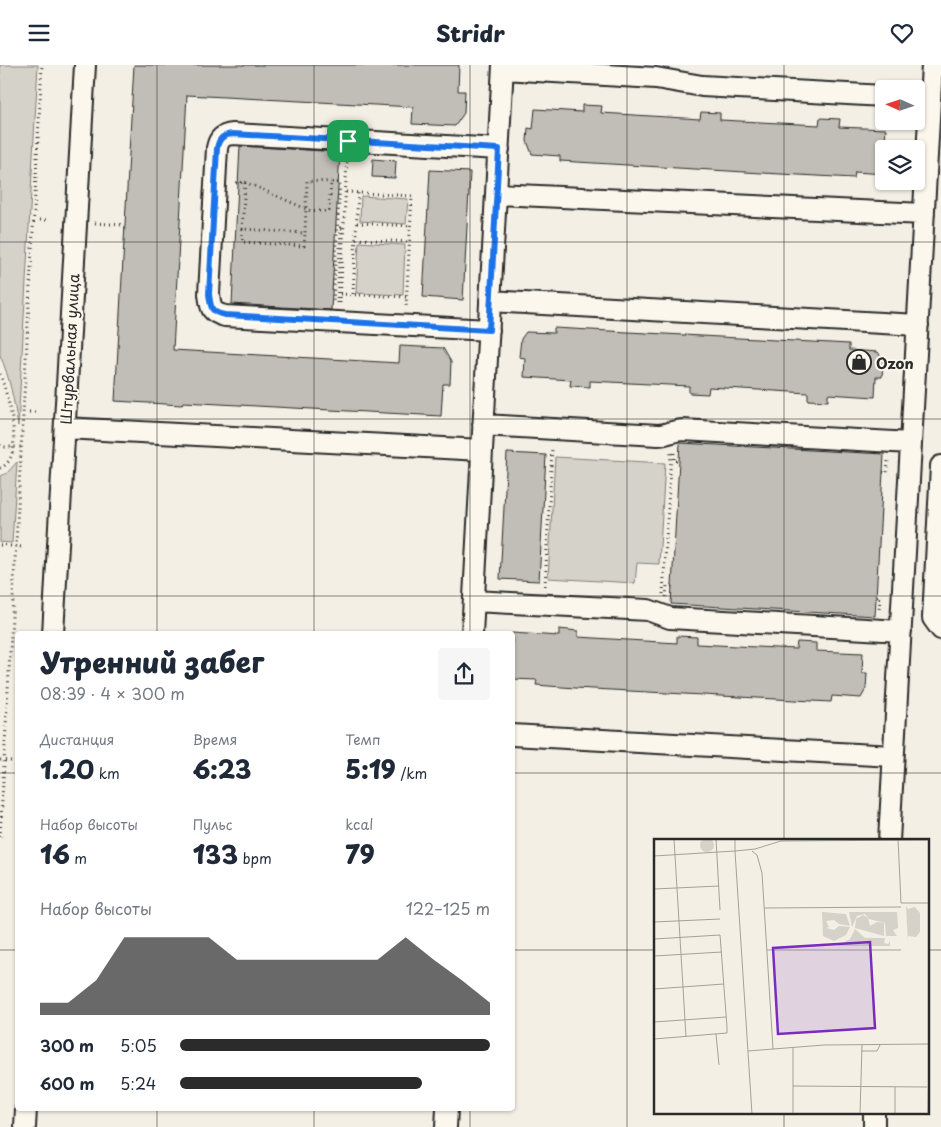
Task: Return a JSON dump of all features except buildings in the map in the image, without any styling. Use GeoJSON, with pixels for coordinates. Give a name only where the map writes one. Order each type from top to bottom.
{"type":"FeatureCollection","features":[{"type":"Feature","properties":{"kind":"street","name":"Штурвальная улица"},"geometry":{"type":"LineString","coordinates":[[53,631],[85,65]]}},
{"type":"Feature","properties":{"kind":"street"},"geometry":{"type":"LineString","coordinates":[[925,91],[932,65]]}},
{"type":"Feature","properties":{"kind":"street"},"geometry":{"type":"LineString","coordinates":[[472,631],[503,67],[656,78],[702,87],[875,96]]}},
{"type":"Feature","properties":{"kind":"street"},"geometry":{"type":"LineString","coordinates":[[889,839],[924,213],[923,130]]}},
{"type":"Feature","properties":{"kind":"street"},"geometry":{"type":"LineString","coordinates":[[489,330],[216,313],[211,308],[209,294],[217,148],[219,141],[225,135],[233,134],[291,141],[348,141],[499,149]]}},
{"type":"Feature","properties":{"kind":"street"},"geometry":{"type":"LineString","coordinates":[[496,194],[924,213]]}},
{"type":"Feature","properties":{"kind":"street"},"geometry":{"type":"LineString","coordinates":[[490,301],[918,325]]}},
{"type":"Feature","properties":{"kind":"street"},"geometry":{"type":"LineString","coordinates":[[484,425],[658,435],[683,430],[911,443]]}},
{"type":"Feature","properties":{"kind":"street"},"geometry":{"type":"LineString","coordinates":[[65,427],[482,450]]}},
{"type":"Feature","properties":{"kind":"street"},"geometry":{"type":"LineString","coordinates":[[941,466],[933,618],[941,629]]}},
{"type":"Feature","properties":{"kind":"street"},"geometry":{"type":"LineString","coordinates":[[474,601],[648,611],[664,609],[670,618],[900,631]]}},
{"type":"Feature","properties":{"kind":"street"},"geometry":{"type":"LineString","coordinates":[[515,735],[893,756]]}},
{"type":"Feature","properties":{"kind":"street"},"geometry":{"type":"LineString","coordinates":[[25,1127],[26,1111]]}},
{"type":"Feature","properties":{"kind":"street"},"geometry":{"type":"LineString","coordinates":[[446,1127],[447,1111]]}},
{"type":"Feature","properties":{"kind":"path"},"geometry":{"type":"LineString","coordinates":[[0,837],[2,760],[16,546],[42,65]]}},
{"type":"Feature","properties":{"kind":"path"},"geometry":{"type":"LineString","coordinates":[[340,306],[348,141]]}},
{"type":"Feature","properties":{"kind":"path"},"geometry":{"type":"LineString","coordinates":[[245,182],[242,243],[304,246],[307,181],[340,183],[335,311],[341,228],[344,228]]}},
{"type":"Feature","properties":{"kind":"path"},"geometry":{"type":"LineString","coordinates":[[239,182],[245,182],[311,211],[329,211],[331,182]]}},
{"type":"Feature","properties":{"kind":"path"},"geometry":{"type":"LineString","coordinates":[[346,193],[412,196],[406,310]]}},
{"type":"Feature","properties":{"kind":"path"},"geometry":{"type":"LineString","coordinates":[[353,294],[358,193]]}},
{"type":"Feature","properties":{"kind":"path"},"geometry":{"type":"LineString","coordinates":[[40,220],[48,221]]}},
{"type":"Feature","properties":{"kind":"path"},"geometry":{"type":"LineString","coordinates":[[95,223],[125,225]]}},
{"type":"Feature","properties":{"kind":"path"},"geometry":{"type":"LineString","coordinates":[[357,223],[410,226]]}},
{"type":"Feature","properties":{"kind":"path"},"geometry":{"type":"LineString","coordinates":[[242,229],[304,233]]}},
{"type":"Feature","properties":{"kind":"path"},"geometry":{"type":"LineString","coordinates":[[356,239],[410,242]]}},
{"type":"Feature","properties":{"kind":"path"},"geometry":{"type":"LineString","coordinates":[[340,294],[407,297]]}},
{"type":"Feature","properties":{"kind":"path"},"geometry":{"type":"LineString","coordinates":[[0,374],[13,427],[14,447],[10,459],[4,467],[0,468]]}},
{"type":"Feature","properties":{"kind":"path"},"geometry":{"type":"LineString","coordinates":[[30,412],[39,412]]}},
{"type":"Feature","properties":{"kind":"path"},"geometry":{"type":"LineString","coordinates":[[544,605],[554,429]]}},
{"type":"Feature","properties":{"kind":"path"},"geometry":{"type":"LineString","coordinates":[[664,609],[672,432]]}},
{"type":"Feature","properties":{"kind":"path"},"geometry":{"type":"LineString","coordinates":[[0,445],[4,447],[21,447]]}},
{"type":"Feature","properties":{"kind":"path"},"geometry":{"type":"LineString","coordinates":[[883,472],[887,473],[888,454]]}},
{"type":"Feature","properties":{"kind":"path"},"geometry":{"type":"LineString","coordinates":[[0,545],[22,547]]}},
{"type":"Feature","properties":{"kind":"path"},"geometry":{"type":"LineString","coordinates":[[664,609],[667,586],[672,586]]}},
{"type":"Feature","properties":{"kind":"path"},"geometry":{"type":"LineString","coordinates":[[876,596],[880,597],[879,616]]}},
{"type":"Feature","properties":{"kind":"path"},"geometry":{"type":"LineString","coordinates":[[2,760],[10,761]]}},
{"type":"Feature","properties":{"kind":"shaded area"},"geometry":{"type":"Polygon","coordinates":[[[0,65],[38,65],[18,426],[9,381],[0,355],[0,65]]]}},
{"type":"Feature","properties":{"kind":"shaded area"},"geometry":{"type":"Polygon","coordinates":[[[361,196],[408,199],[406,224],[360,221],[361,196]]]}},
{"type":"Feature","properties":{"kind":"shaded area"},"geometry":{"type":"Polygon","coordinates":[[[359,242],[405,245],[403,295],[356,293],[359,242]]]}},
{"type":"Feature","properties":{"kind":"shaded area"},"geometry":{"type":"Polygon","coordinates":[[[555,457],[665,463],[659,564],[637,563],[635,583],[548,578],[555,457]]]}},
{"type":"Feature","properties":{"kind":"shaded area"},"geometry":{"type":"Polygon","coordinates":[[[17,462],[12,543],[0,542],[0,476],[7,473],[17,462]]]}},
{"type":"Feature","properties":{"kind":"place","name":"Ozon"},"geometry":{"type":"Point","coordinates":[859,362]}},
{"type":"Feature","properties":{"kind":"route"},"geometry":{"type":"LineString","coordinates":[[233,134],[348,141],[499,149],[489,330],[225,315],[216,313],[211,308],[209,294],[217,148],[219,141],[225,135],[233,134]]}}]}
